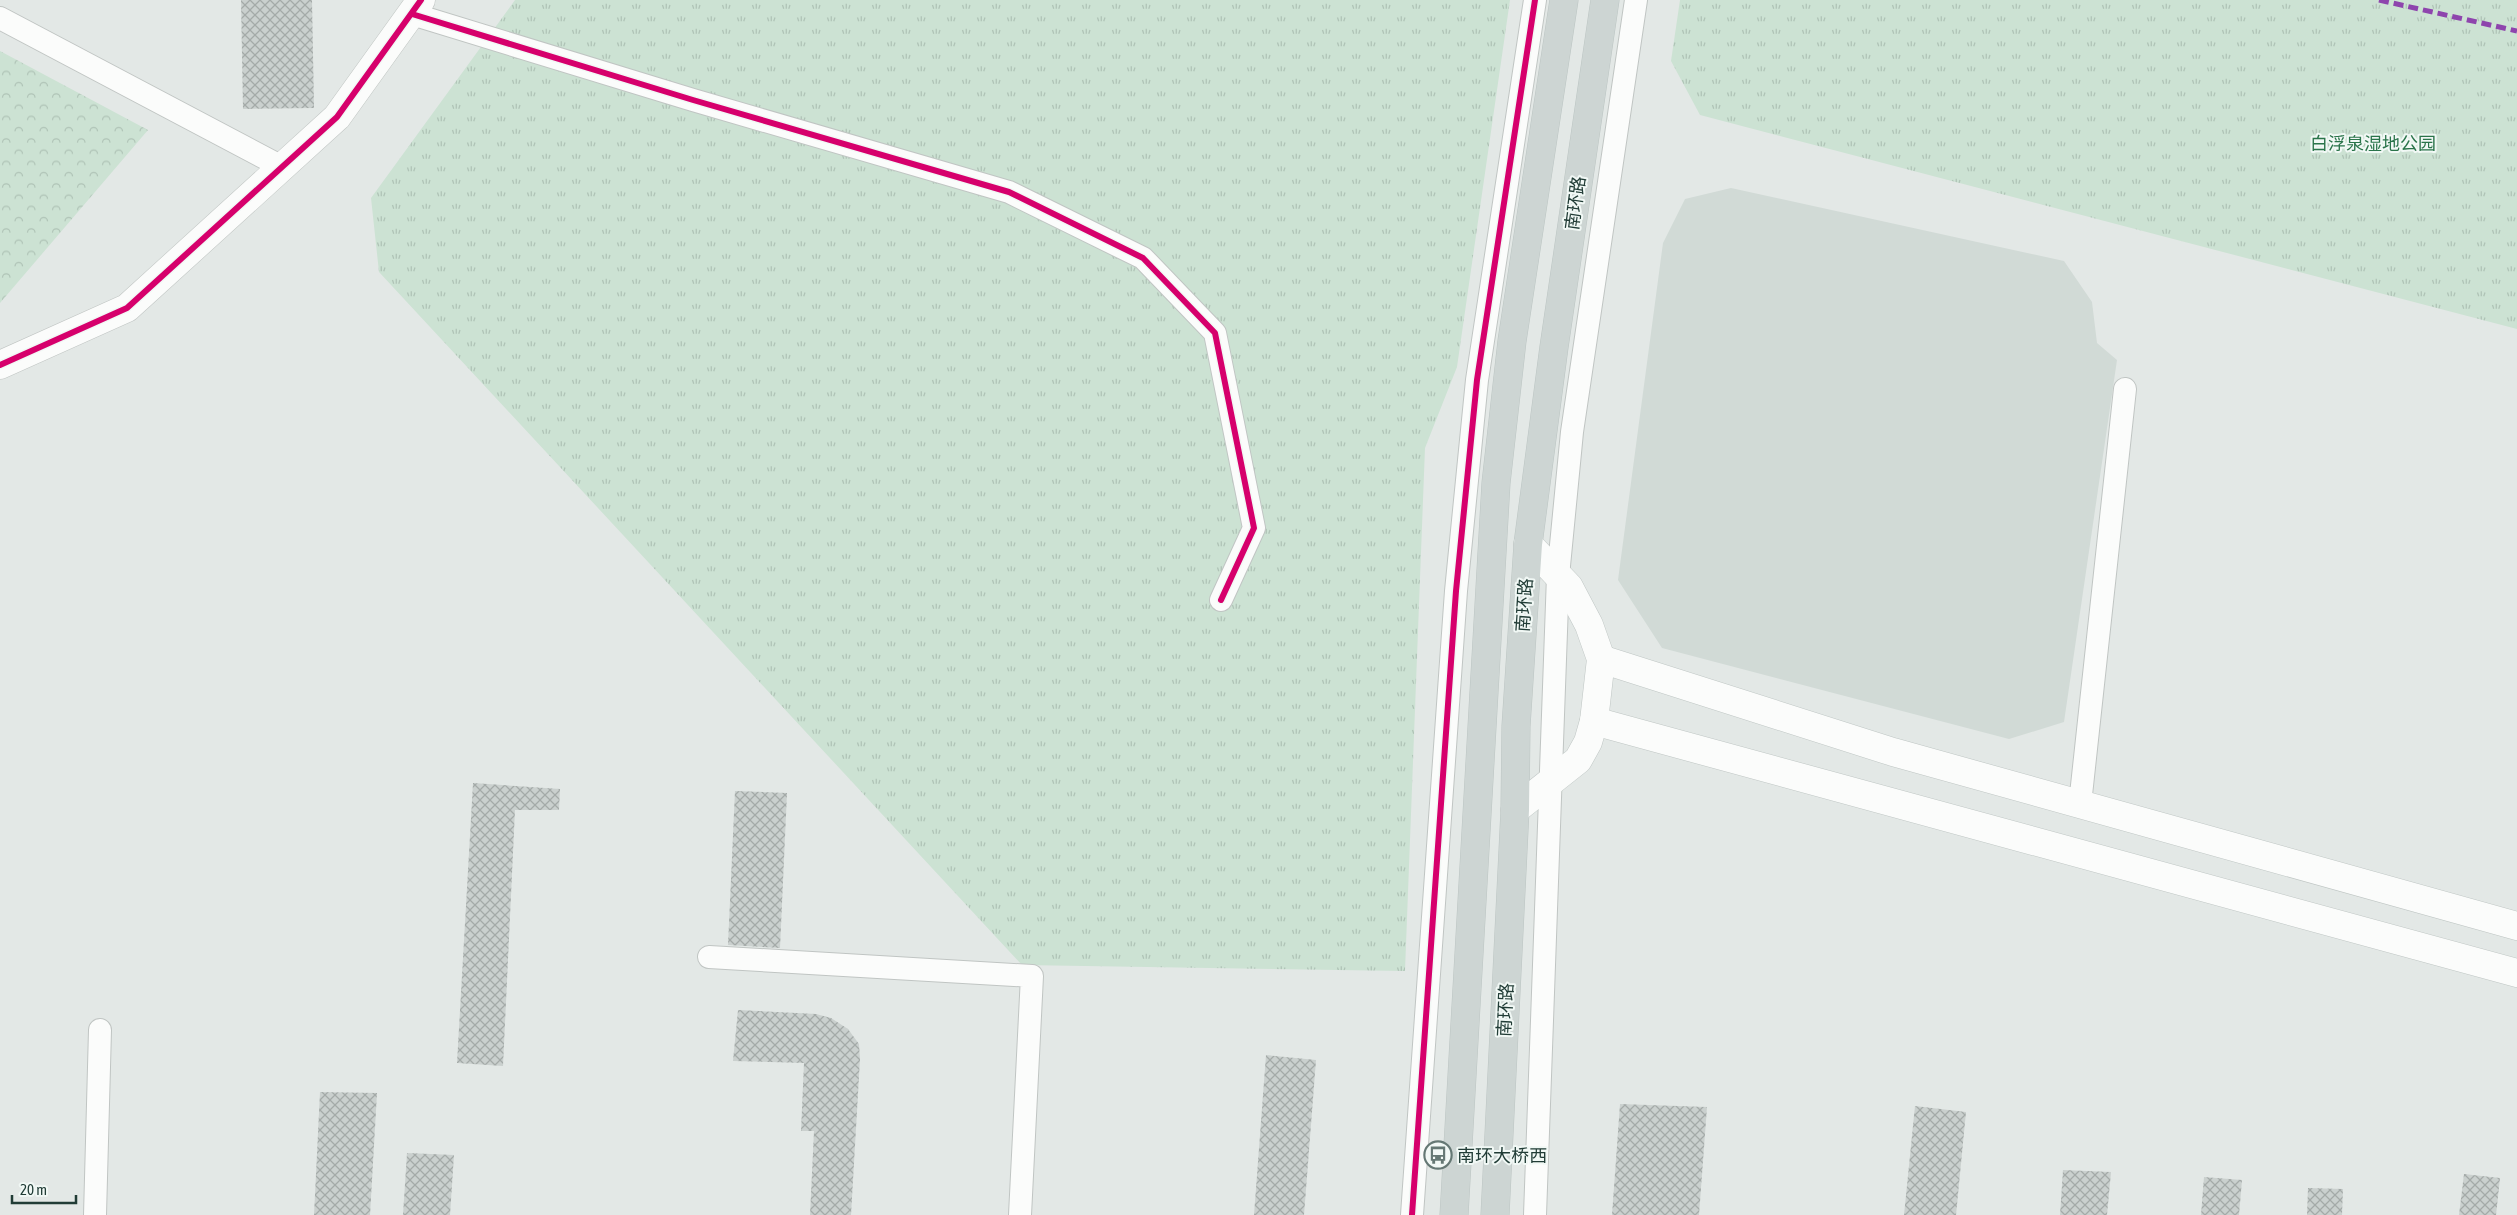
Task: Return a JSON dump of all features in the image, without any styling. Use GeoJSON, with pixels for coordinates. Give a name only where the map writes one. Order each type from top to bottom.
{"type":"FeatureCollection","features":[{"type":"Feature","properties":{"kind":"main road","name":"南环路"},"geometry":{"type":"LineString","coordinates":[[1454,1215],[1496,483],[1512,341],[1564,0]]}},
{"type":"Feature","properties":{"kind":"main road","name":"南环路"},"geometry":{"type":"LineString","coordinates":[[1495,1215],[1515,810],[1516,726],[1528,544],[1554,347],[1605,0]]}},
{"type":"Feature","properties":{"kind":"main road"},"geometry":{"type":"LineString","coordinates":[[0,365],[127,308],[337,117],[416,7]]}},
{"type":"Feature","properties":{"kind":"main road"},"geometry":{"type":"LineString","coordinates":[[1515,810],[1578,760],[1588,742],[1594,720],[1601,659],[1585,618],[1569,587],[1528,544]]}},
{"type":"Feature","properties":{"kind":"main road"},"geometry":{"type":"LineString","coordinates":[[1601,659],[1893,752],[2517,926]]}},
{"type":"Feature","properties":{"kind":"main road"},"geometry":{"type":"LineString","coordinates":[[1594,720],[2517,973]]}},
{"type":"Feature","properties":{"kind":"street"},"geometry":{"type":"LineString","coordinates":[[1412,1215],[1456,591],[1477,380],[1535,0]]}},
{"type":"Feature","properties":{"kind":"street"},"geometry":{"type":"LineString","coordinates":[[1536,1215],[1558,576],[1572,432],[1636,0]]}},
{"type":"Feature","properties":{"kind":"street"},"geometry":{"type":"LineString","coordinates":[[416,7],[702,103],[1009,192],[1143,258],[1215,333],[1254,528],[1221,600]]}},
{"type":"Feature","properties":{"kind":"street"},"geometry":{"type":"LineString","coordinates":[[0,18],[282,167]]}},
{"type":"Feature","properties":{"kind":"street"},"geometry":{"type":"LineString","coordinates":[[2080,804],[2089,739],[2125,389]]}},
{"type":"Feature","properties":{"kind":"street"},"geometry":{"type":"LineString","coordinates":[[709,958],[1032,976],[1020,1215]]}},
{"type":"Feature","properties":{"kind":"street"},"geometry":{"type":"LineString","coordinates":[[96,1215],[100,1030]]}},
{"type":"Feature","properties":{"kind":"shaded area"},"geometry":{"type":"Polygon","coordinates":[[[1731,188],[2064,261],[2092,302],[2097,343],[2117,360],[2064,722],[2009,739],[1662,648],[1618,580],[1663,243],[1685,199],[1731,188]]]}},
{"type":"Feature","properties":{"kind":"green space"},"geometry":{"type":"Polygon","coordinates":[[[515,0],[1510,0],[1457,367],[1425,448],[1405,971],[1022,965],[379,272],[371,198],[515,0]]]}},
{"type":"Feature","properties":{"kind":"green space","name":"白浮泉湿地公园"},"geometry":{"type":"Polygon","coordinates":[[[1680,0],[2517,0],[2517,329],[1700,115],[1671,61],[1680,0]]]}},
{"type":"Feature","properties":{"kind":"green space"},"geometry":{"type":"Polygon","coordinates":[[[0,51],[148,130],[0,303],[0,51]]]}},
{"type":"Feature","properties":{"kind":"building"},"geometry":{"type":"Polygon","coordinates":[[[241,0],[312,0],[314,108],[243,109],[241,0]]]}},
{"type":"Feature","properties":{"kind":"building"},"geometry":{"type":"Polygon","coordinates":[[[473,783],[560,789],[559,810],[515,810],[503,1066],[457,1063],[473,783]]]}},
{"type":"Feature","properties":{"kind":"building"},"geometry":{"type":"Polygon","coordinates":[[[735,791],[787,793],[780,948],[728,945],[735,791]]]}},
{"type":"Feature","properties":{"kind":"building"},"geometry":{"type":"Polygon","coordinates":[[[738,1010],[816,1014],[831,1018],[848,1029],[859,1044],[860,1059],[851,1215],[810,1215],[814,1131],[801,1131],[804,1063],[733,1061],[738,1010]]]}},
{"type":"Feature","properties":{"kind":"building"},"geometry":{"type":"Polygon","coordinates":[[[1266,1055],[1316,1060],[1304,1215],[1254,1215],[1266,1055]]]}},
{"type":"Feature","properties":{"kind":"building"},"geometry":{"type":"Polygon","coordinates":[[[320,1092],[377,1093],[370,1215],[314,1215],[320,1092]]]}},
{"type":"Feature","properties":{"kind":"building"},"geometry":{"type":"Polygon","coordinates":[[[1620,1104],[1707,1107],[1699,1215],[1612,1215],[1620,1104]]]}},
{"type":"Feature","properties":{"kind":"building"},"geometry":{"type":"Polygon","coordinates":[[[1915,1106],[1966,1112],[1956,1215],[1904,1215],[1915,1106]]]}},
{"type":"Feature","properties":{"kind":"building"},"geometry":{"type":"Polygon","coordinates":[[[407,1153],[454,1155],[450,1215],[403,1215],[407,1153]]]}},
{"type":"Feature","properties":{"kind":"building"},"geometry":{"type":"Polygon","coordinates":[[[2063,1170],[2111,1172],[2107,1215],[2060,1215],[2063,1170]]]}},
{"type":"Feature","properties":{"kind":"building"},"geometry":{"type":"Polygon","coordinates":[[[2464,1174],[2500,1178],[2496,1215],[2459,1215],[2464,1174]]]}},
{"type":"Feature","properties":{"kind":"building"},"geometry":{"type":"Polygon","coordinates":[[[2204,1177],[2242,1180],[2239,1215],[2201,1215],[2204,1177]]]}},
{"type":"Feature","properties":{"kind":"building"},"geometry":{"type":"Polygon","coordinates":[[[2308,1188],[2343,1189],[2342,1215],[2307,1215],[2308,1188]]]}},
{"type":"Feature","properties":{"kind":"marked path"},"geometry":{"type":"LineString","coordinates":[[2379,0],[2517,31]]}},
{"type":"Feature","properties":{"kind":"cycle path"},"geometry":{"type":"LineString","coordinates":[[0,365],[127,308],[337,117],[421,0]]}},
{"type":"Feature","properties":{"kind":"cycle path"},"geometry":{"type":"LineString","coordinates":[[1412,1215],[1456,591],[1477,380],[1535,0]]}},
{"type":"Feature","properties":{"kind":"cycle path"},"geometry":{"type":"LineString","coordinates":[[412,14],[693,100],[1009,192],[1143,258],[1215,333],[1254,528],[1221,600]]}},
{"type":"Feature","properties":{"kind":"place","name":"南环大桥西"},"geometry":{"type":"Point","coordinates":[1438,1155]}}]}
